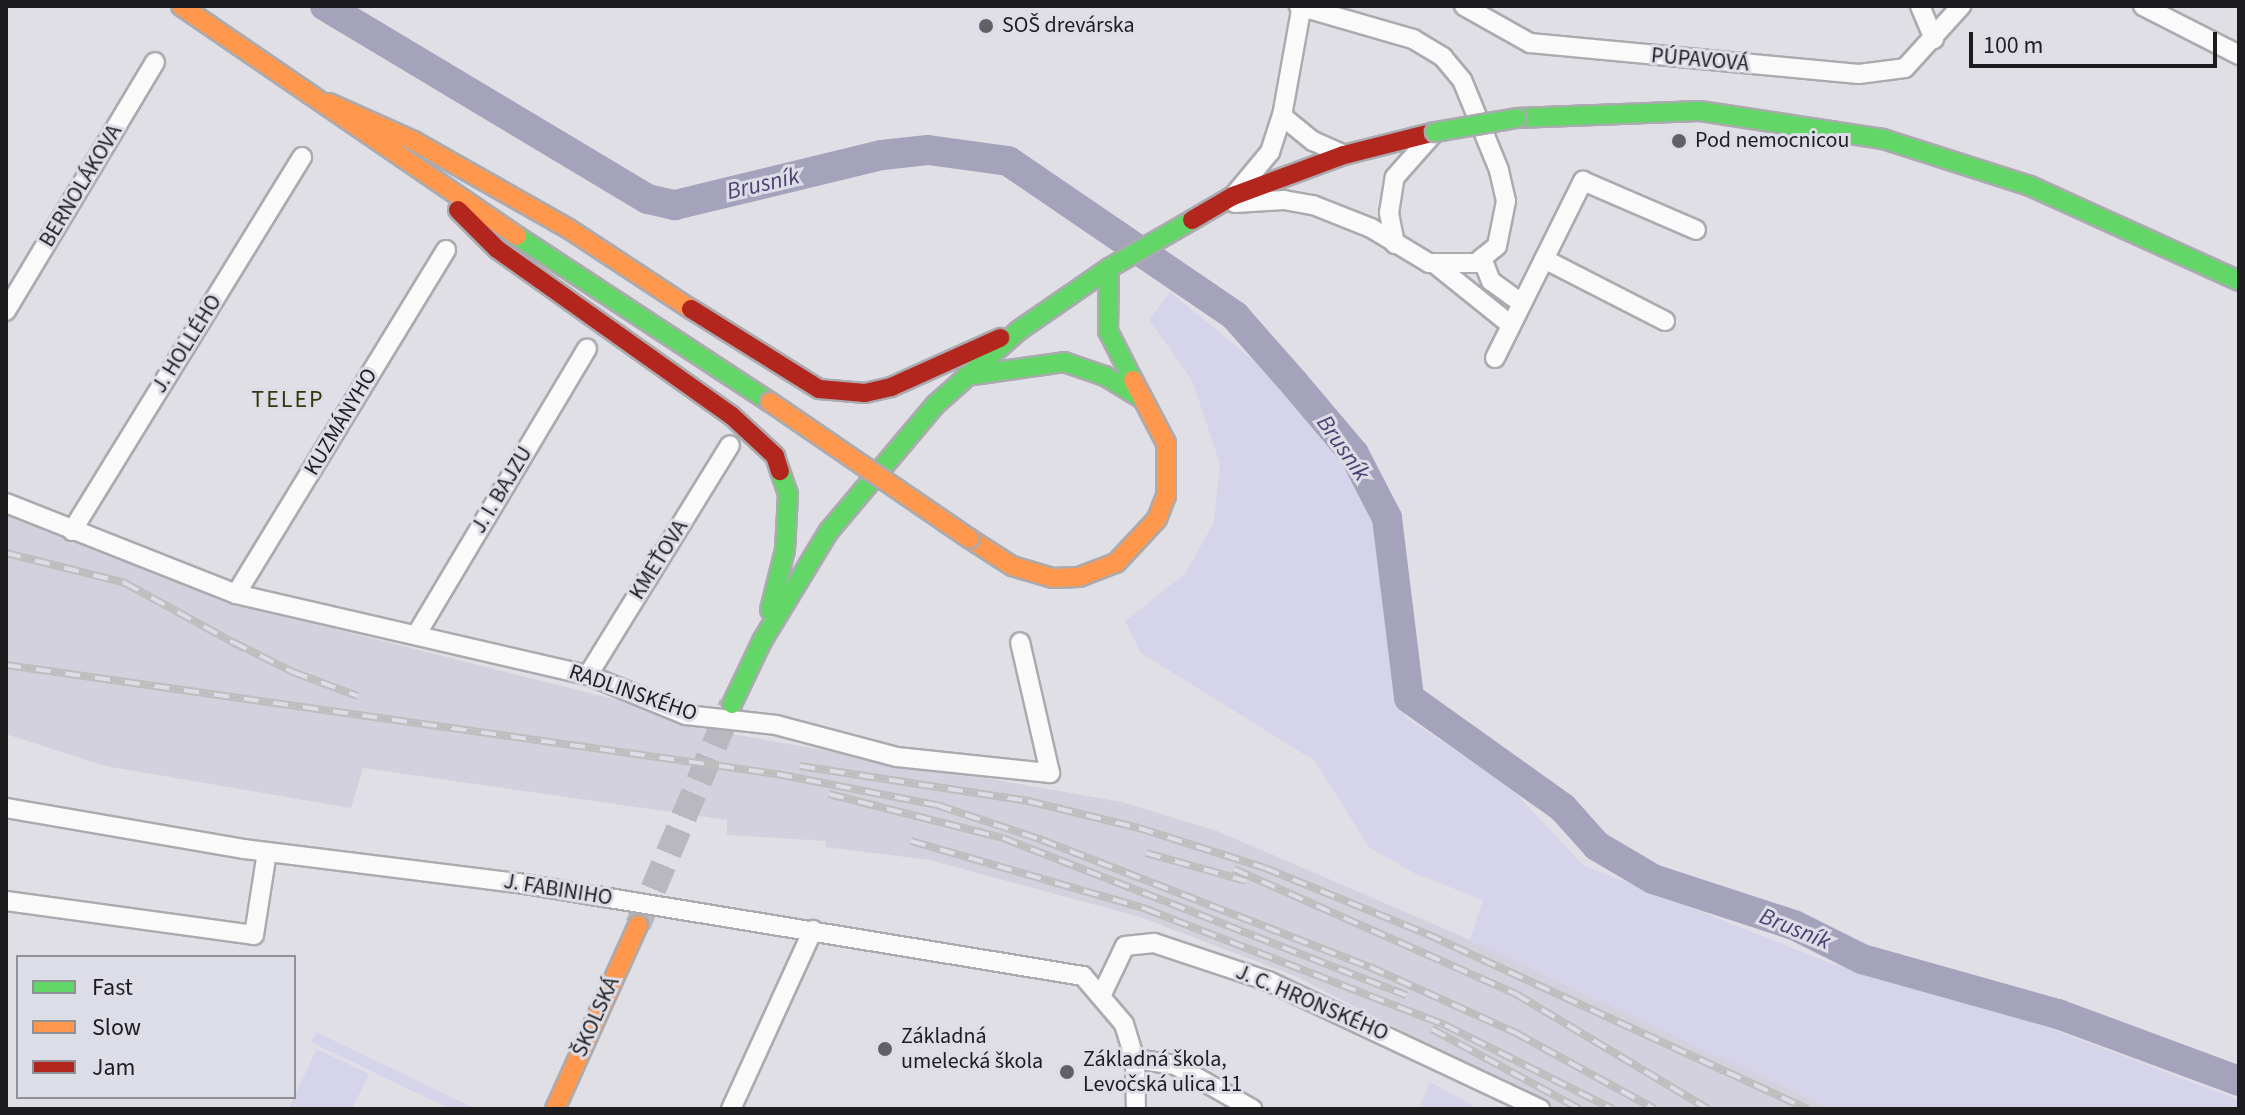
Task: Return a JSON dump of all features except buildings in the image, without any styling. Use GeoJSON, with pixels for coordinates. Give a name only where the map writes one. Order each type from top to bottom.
{"type":"FeatureCollection","features":[{"type":"Feature","properties":{"kind":"main road"},"geometry":{"type":"LineString","coordinates":[[181,6],[329,103],[420,172],[770,402],[970,539],[1012,566],[1053,578],[1079,577],[1116,563],[1144,538],[1166,496],[1166,443],[1108,331],[1111,266]]}},
{"type":"Feature","properties":{"kind":"main road"},"geometry":{"type":"LineString","coordinates":[[329,103],[414,141],[569,229],[790,375],[819,389],[865,393],[891,387],[1018,331]]}},
{"type":"Feature","properties":{"kind":"main road"},"geometry":{"type":"LineString","coordinates":[[732,704],[762,641],[829,531],[887,456],[966,376],[1018,331],[1111,266],[1233,196],[1344,155],[1435,132],[1517,118],[1616,110],[1700,111],[1785,120],[1883,139],[2030,186],[2239,281]]}},
{"type":"Feature","properties":{"kind":"main road"},"geometry":{"type":"LineString","coordinates":[[420,172],[497,249],[732,416],[775,456],[788,494],[785,550],[762,641]]}},
{"type":"Feature","properties":{"kind":"main road"},"geometry":{"type":"LineString","coordinates":[[966,376],[1064,362],[1105,376],[1144,400]]}},
{"type":"Feature","properties":{"kind":"main road","name":"ŠKOLSKÁ"},"geometry":{"type":"LineString","coordinates":[[555,1109],[638,925]]}},
{"type":"Feature","properties":{"kind":"street","name":"PÚPAVOVÁ"},"geometry":{"type":"LineString","coordinates":[[1464,6],[1530,43],[1859,74],[1905,68],[1961,6]]}},
{"type":"Feature","properties":{"kind":"street"},"geometry":{"type":"LineString","coordinates":[[1920,6],[1934,39]]}},
{"type":"Feature","properties":{"kind":"street"},"geometry":{"type":"LineString","coordinates":[[2143,6],[2239,55]]}},
{"type":"Feature","properties":{"kind":"street"},"geometry":{"type":"LineString","coordinates":[[1233,196],[1270,152],[1282,116],[1300,8],[1413,39],[1443,57],[1462,80],[1489,140],[1506,201],[1497,246],[1482,258],[1435,264]]}},
{"type":"Feature","properties":{"kind":"street","name":"BERNOLÁKOVA"},"geometry":{"type":"LineString","coordinates":[[6,311],[155,62]]}},
{"type":"Feature","properties":{"kind":"street"},"geometry":{"type":"LineString","coordinates":[[1282,116],[1313,141],[1344,155]]}},
{"type":"Feature","properties":{"kind":"street"},"geometry":{"type":"LineString","coordinates":[[1395,244],[1389,213],[1395,177],[1435,132]]}},
{"type":"Feature","properties":{"kind":"street","name":"J. HOLLÉHO"},"geometry":{"type":"LineString","coordinates":[[72,531],[302,157]]}},
{"type":"Feature","properties":{"kind":"street"},"geometry":{"type":"LineString","coordinates":[[1495,358],[1583,181],[1696,230]]}},
{"type":"Feature","properties":{"kind":"street"},"geometry":{"type":"LineString","coordinates":[[1213,207],[1255,200],[1313,205],[1371,228],[1435,264],[1511,325]]}},
{"type":"Feature","properties":{"kind":"street","name":"KUZMÁNYHO"},"geometry":{"type":"LineString","coordinates":[[236,594],[446,250]]}},
{"type":"Feature","properties":{"kind":"street"},"geometry":{"type":"LineString","coordinates":[[1482,258],[1498,289],[1521,303]]}},
{"type":"Feature","properties":{"kind":"street"},"geometry":{"type":"LineString","coordinates":[[1544,259],[1665,321]]}},
{"type":"Feature","properties":{"kind":"street","name":"J. I. BAJZU"},"geometry":{"type":"LineString","coordinates":[[418,632],[587,348]]}},
{"type":"Feature","properties":{"kind":"street","name":"KMEŤOVA"},"geometry":{"type":"LineString","coordinates":[[588,675],[730,445]]}},
{"type":"Feature","properties":{"kind":"street","name":"RADLINSKÉHO"},"geometry":{"type":"LineString","coordinates":[[6,503],[236,594],[418,632],[588,675],[686,715],[776,725],[897,757],[1050,773],[1020,642]]}},
{"type":"Feature","properties":{"kind":"street","name":"J. FABINIHO"},"geometry":{"type":"LineString","coordinates":[[6,808],[267,852],[518,883],[813,930],[1083,976],[1102,994]]}},
{"type":"Feature","properties":{"kind":"street"},"geometry":{"type":"LineString","coordinates":[[6,901],[254,935],[267,852]]}},
{"type":"Feature","properties":{"kind":"street"},"geometry":{"type":"LineString","coordinates":[[731,1109],[813,930]]}},
{"type":"Feature","properties":{"kind":"street","name":"J. C. HRONSKÉHO"},"geometry":{"type":"LineString","coordinates":[[1102,994],[1125,946],[1154,943],[1268,981],[1540,1109]]}},
{"type":"Feature","properties":{"kind":"street"},"geometry":{"type":"LineString","coordinates":[[1102,994],[1124,1024],[1135,1059],[1136,1109]]}},
{"type":"Feature","properties":{"kind":"street"},"geometry":{"type":"LineString","coordinates":[[1135,1059],[1175,1065],[1252,1109]]}},
{"type":"Feature","properties":{"kind":"shaded area"},"geometry":{"type":"Polygon","coordinates":[[[1170,292],[1275,378],[1377,501],[1406,718],[1509,786],[1583,865],[1827,962],[2036,1023],[2239,1100],[2239,1109],[1831,1109],[1470,940],[1483,900],[1414,873],[1369,847],[1315,761],[1141,653],[1125,621],[1186,573],[1214,522],[1220,464],[1192,380],[1149,320],[1170,292]]]}},
{"type":"Feature","properties":{"kind":"shaded area"},"geometry":{"type":"Polygon","coordinates":[[[6,515],[224,601],[625,702],[686,726],[1122,802],[1217,831],[1470,940],[1831,1109],[1556,1109],[1295,976],[1140,917],[930,860],[825,847],[826,841],[727,835],[727,820],[363,768],[351,808],[105,766],[6,734],[6,515]]]}},
{"type":"Feature","properties":{"kind":"shaded area"},"geometry":{"type":"Polygon","coordinates":[[[316,1032],[476,1109],[450,1109],[311,1042],[316,1032]]]}},
{"type":"Feature","properties":{"kind":"shaded area"},"geometry":{"type":"Polygon","coordinates":[[[317,1049],[369,1074],[352,1109],[288,1109],[293,1099],[296,1099],[296,1092],[317,1049]]]}},
{"type":"Feature","properties":{"kind":"shaded area"},"geometry":{"type":"Polygon","coordinates":[[[1430,1082],[1479,1109],[1419,1109],[1430,1082]]]}},
{"type":"Feature","properties":{"kind":"waterway","name":"Brusník"},"geometry":{"type":"LineString","coordinates":[[325,6],[648,199],[675,205],[882,155],[928,150],[1008,161],[1235,316],[1294,383],[1354,454],[1387,518],[1409,698],[1563,808],[1597,846],[1653,879],[1794,925],[1862,959],[2058,1014],[2239,1081]]}},
{"type":"Feature","properties":{"kind":"tunnel"},"geometry":{"type":"LineString","coordinates":[[638,925],[732,704]]}},
{"type":"Feature","properties":{"kind":"railway"},"geometry":{"type":"LineString","coordinates":[[6,553],[125,583],[243,648]]}},
{"type":"Feature","properties":{"kind":"railway"},"geometry":{"type":"LineString","coordinates":[[233,642],[293,672],[358,696]]}},
{"type":"Feature","properties":{"kind":"railway"},"geometry":{"type":"LineString","coordinates":[[6,665],[777,774],[937,805],[1042,840],[1370,967],[1516,1033],[1655,1109]]}},
{"type":"Feature","properties":{"kind":"railway"},"geometry":{"type":"LineString","coordinates":[[800,766],[1028,801],[1139,828],[1265,868],[1427,934],[1808,1109]]}},
{"type":"Feature","properties":{"kind":"railway"},"geometry":{"type":"LineString","coordinates":[[829,794],[1003,838],[1406,995]]}},
{"type":"Feature","properties":{"kind":"railway"},"geometry":{"type":"LineString","coordinates":[[911,841],[1146,909],[1445,1025],[1613,1109]]}},
{"type":"Feature","properties":{"kind":"railway"},"geometry":{"type":"LineString","coordinates":[[1146,853],[1246,881]]}},
{"type":"Feature","properties":{"kind":"railway"},"geometry":{"type":"LineString","coordinates":[[1234,869],[1516,994],[1708,1109]]}},
{"type":"Feature","properties":{"kind":"railway"},"geometry":{"type":"LineString","coordinates":[[1432,1029],[1580,1109]]}},
{"type":"Feature","properties":{"kind":"traffic: fast"},"geometry":{"type":"LineString","coordinates":[[1517,118],[1700,111],[1883,139],[2030,186],[2239,281]]}},
{"type":"Feature","properties":{"kind":"traffic: fast"},"geometry":{"type":"LineString","coordinates":[[1435,132],[1517,118]]}},
{"type":"Feature","properties":{"kind":"traffic: fast"},"geometry":{"type":"LineString","coordinates":[[732,704],[762,641],[829,531],[935,405],[1018,331],[1109,268],[1192,220]]}},
{"type":"Feature","properties":{"kind":"traffic: fast"},"geometry":{"type":"LineString","coordinates":[[517,236],[770,402]]}},
{"type":"Feature","properties":{"kind":"traffic: fast"},"geometry":{"type":"LineString","coordinates":[[1109,268],[1108,331],[1133,380]]}},
{"type":"Feature","properties":{"kind":"traffic: fast"},"geometry":{"type":"LineString","coordinates":[[966,376],[1064,362],[1105,376],[1141,398]]}},
{"type":"Feature","properties":{"kind":"traffic: fast"},"geometry":{"type":"LineString","coordinates":[[770,610],[785,550],[788,494],[780,471]]}},
{"type":"Feature","properties":{"kind":"traffic: slow"},"geometry":{"type":"LineString","coordinates":[[181,6],[517,236]]}},
{"type":"Feature","properties":{"kind":"traffic: slow"},"geometry":{"type":"LineString","coordinates":[[329,103],[414,141],[569,229],[691,309]]}},
{"type":"Feature","properties":{"kind":"traffic: slow"},"geometry":{"type":"LineString","coordinates":[[970,539],[1012,566],[1053,578],[1079,577],[1116,563],[1157,519],[1166,496],[1166,443],[1133,380]]}},
{"type":"Feature","properties":{"kind":"traffic: slow"},"geometry":{"type":"LineString","coordinates":[[770,402],[970,539]]}},
{"type":"Feature","properties":{"kind":"traffic: slow"},"geometry":{"type":"LineString","coordinates":[[555,1109],[638,925]]}},
{"type":"Feature","properties":{"kind":"traffic: jam"},"geometry":{"type":"LineString","coordinates":[[1192,220],[1233,196],[1344,155],[1435,132]]}},
{"type":"Feature","properties":{"kind":"traffic: jam"},"geometry":{"type":"LineString","coordinates":[[458,210],[497,249],[732,416],[775,456],[780,471]]}},
{"type":"Feature","properties":{"kind":"traffic: jam"},"geometry":{"type":"LineString","coordinates":[[691,309],[819,389],[865,393],[891,387],[1000,338]]}},
{"type":"Feature","properties":{"kind":"place","name":"SOŠ drevárska"},"geometry":{"type":"Point","coordinates":[986,26]}},
{"type":"Feature","properties":{"kind":"place","name":"Pod nemocnicou"},"geometry":{"type":"Point","coordinates":[1679,141]}},
{"type":"Feature","properties":{"kind":"place","name":"Základná umelecká škola"},"geometry":{"type":"Point","coordinates":[885,1049]}},
{"type":"Feature","properties":{"kind":"place","name":"Základná škola, Levočská ulica 11"},"geometry":{"type":"Point","coordinates":[1067,1072]}},
{"type":"Feature","properties":{"kind":"district","name":"TELEP"},"geometry":{"type":"Point","coordinates":[288,400]}}]}
